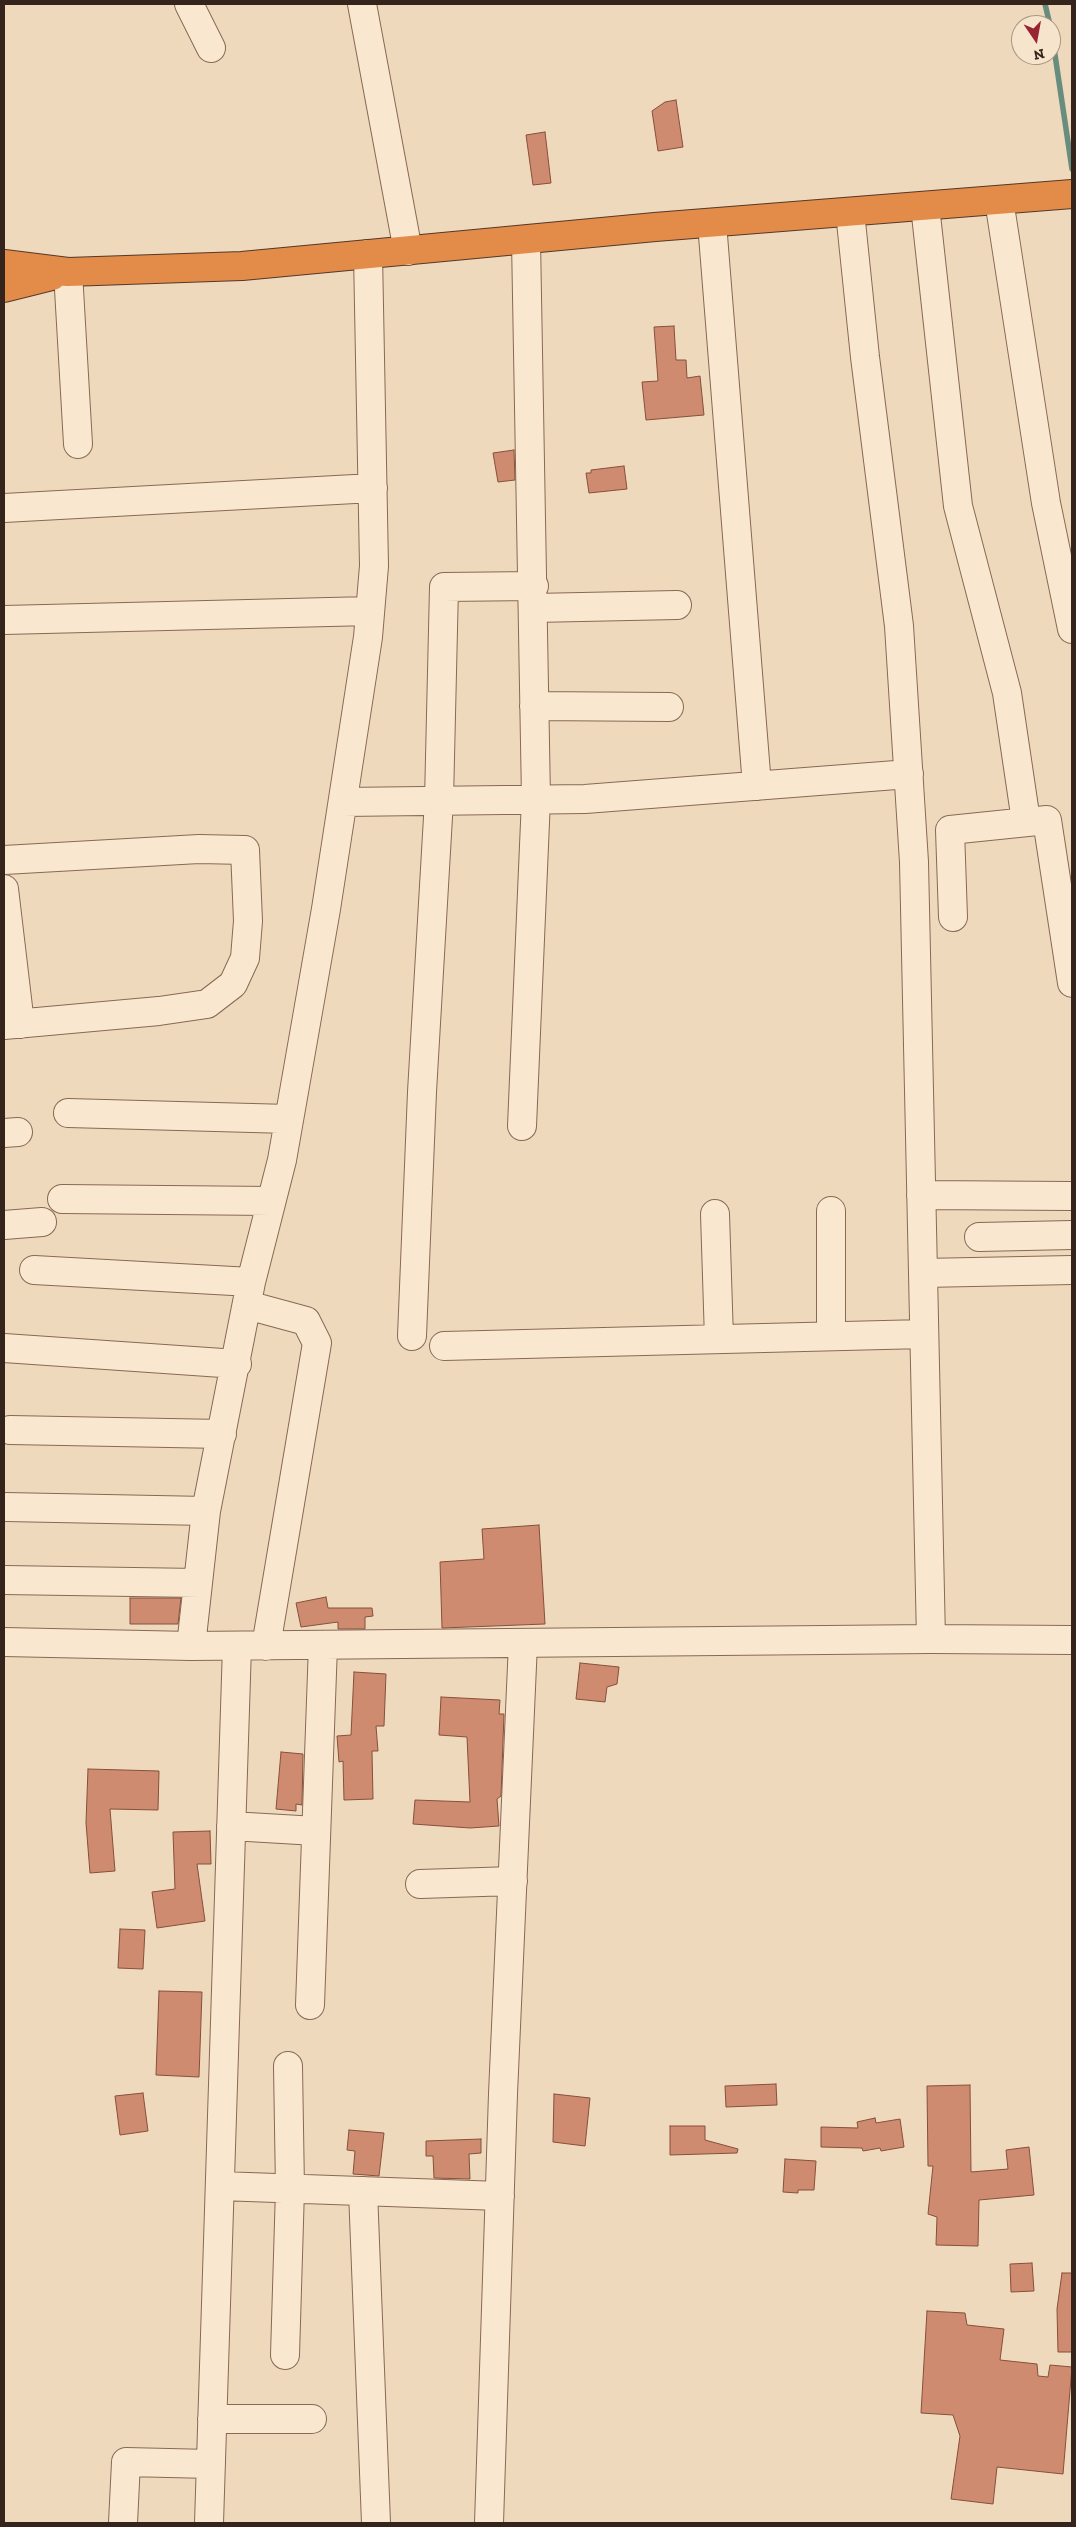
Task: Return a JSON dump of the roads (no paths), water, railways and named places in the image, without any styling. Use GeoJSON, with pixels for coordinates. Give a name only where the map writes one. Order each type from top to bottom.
{"type":"FeatureCollection","features":[{"type":"Feature","properties":{"kind":"highway"},"geometry":{"type":"LineString","coordinates":[[4,264],[68,272],[242,266],[712,223],[1072,194]]}},
{"type":"Feature","properties":{"kind":"highway"},"geometry":{"type":"LineString","coordinates":[[4,288],[68,272]]}},
{"type":"Feature","properties":{"kind":"street"},"geometry":{"type":"LineString","coordinates":[[189,4],[211,48]]}},
{"type":"Feature","properties":{"kind":"street"},"geometry":{"type":"LineString","coordinates":[[362,4],[408,251]]}},
{"type":"Feature","properties":{"kind":"street"},"geometry":{"type":"LineString","coordinates":[[999,200],[1046,503],[1072,629]]}},
{"type":"Feature","properties":{"kind":"street"},"geometry":{"type":"LineString","coordinates":[[925,206],[958,506],[1007,693],[1026,821]]}},
{"type":"Feature","properties":{"kind":"street"},"geometry":{"type":"LineString","coordinates":[[850,212],[865,357],[899,626],[914,862],[931,1639]]}},
{"type":"Feature","properties":{"kind":"street"},"geometry":{"type":"LineString","coordinates":[[712,223],[757,786]]}},
{"type":"Feature","properties":{"kind":"street"},"geometry":{"type":"LineString","coordinates":[[522,1126],[536,799],[534,596],[526,240]]}},
{"type":"Feature","properties":{"kind":"street"},"geometry":{"type":"LineString","coordinates":[[191,1646],[206,1511],[237,1364],[249,1293],[282,1160],[326,909],[370,611],[374,566],[368,254]]}},
{"type":"Feature","properties":{"kind":"street"},"geometry":{"type":"LineString","coordinates":[[68,272],[78,444]]}},
{"type":"Feature","properties":{"kind":"street"},"geometry":{"type":"LineString","coordinates":[[4,508],[373,488]]}},
{"type":"Feature","properties":{"kind":"street"},"geometry":{"type":"LineString","coordinates":[[412,1336],[422,1092],[439,800],[444,586],[534,596],[678,605]]}},
{"type":"Feature","properties":{"kind":"street"},"geometry":{"type":"LineString","coordinates":[[4,620],[370,611]]}},
{"type":"Feature","properties":{"kind":"street"},"geometry":{"type":"LineString","coordinates":[[534,706],[669,707]]}},
{"type":"Feature","properties":{"kind":"street"},"geometry":{"type":"LineString","coordinates":[[343,802],[585,799],[908,774]]}},
{"type":"Feature","properties":{"kind":"street"},"geometry":{"type":"LineString","coordinates":[[954,917],[950,830],[1047,820],[1072,983]]}},
{"type":"Feature","properties":{"kind":"street"},"geometry":{"type":"LineString","coordinates":[[4,860],[200,849],[246,850],[248,921],[246,958],[233,984],[207,1004],[159,1012],[12,1025],[4,889]]}},
{"type":"Feature","properties":{"kind":"street"},"geometry":{"type":"LineString","coordinates":[[68,1113],[289,1119]]}},
{"type":"Feature","properties":{"kind":"street"},"geometry":{"type":"LineString","coordinates":[[921,1195],[1072,1196]]}},
{"type":"Feature","properties":{"kind":"street"},"geometry":{"type":"LineString","coordinates":[[62,1199],[271,1201]]}},
{"type":"Feature","properties":{"kind":"street"},"geometry":{"type":"LineString","coordinates":[[831,1211],[831,1336]]}},
{"type":"Feature","properties":{"kind":"street"},"geometry":{"type":"LineString","coordinates":[[715,1214],[719,1339]]}},
{"type":"Feature","properties":{"kind":"street"},"geometry":{"type":"LineString","coordinates":[[4,1224],[42,1222]]}},
{"type":"Feature","properties":{"kind":"street"},"geometry":{"type":"LineString","coordinates":[[978,1237],[1072,1235]]}},
{"type":"Feature","properties":{"kind":"street"},"geometry":{"type":"LineString","coordinates":[[34,1270],[249,1293],[306,1320],[317,1343],[266,1646]]}},
{"type":"Feature","properties":{"kind":"street"},"geometry":{"type":"LineString","coordinates":[[923,1273],[1072,1270]]}},
{"type":"Feature","properties":{"kind":"street"},"geometry":{"type":"LineString","coordinates":[[444,1346],[924,1334]]}},
{"type":"Feature","properties":{"kind":"street"},"geometry":{"type":"LineString","coordinates":[[4,1348],[237,1364]]}},
{"type":"Feature","properties":{"kind":"street"},"geometry":{"type":"LineString","coordinates":[[10,1430],[222,1434]]}},
{"type":"Feature","properties":{"kind":"street"},"geometry":{"type":"LineString","coordinates":[[6,1507],[206,1511]]}},
{"type":"Feature","properties":{"kind":"street"},"geometry":{"type":"LineString","coordinates":[[4,1580],[198,1583]]}},
{"type":"Feature","properties":{"kind":"street"},"geometry":{"type":"LineString","coordinates":[[4,1642],[266,1646],[931,1639],[1072,1640]]}},
{"type":"Feature","properties":{"kind":"street"},"geometry":{"type":"LineString","coordinates":[[489,2523],[512,1880],[524,1643]]}},
{"type":"Feature","properties":{"kind":"street"},"geometry":{"type":"LineString","coordinates":[[310,2004],[323,1645]]}},
{"type":"Feature","properties":{"kind":"street"},"geometry":{"type":"LineString","coordinates":[[209,2523],[237,1646]]}},
{"type":"Feature","properties":{"kind":"street"},"geometry":{"type":"LineString","coordinates":[[231,1826],[316,1831]]}},
{"type":"Feature","properties":{"kind":"street"},"geometry":{"type":"LineString","coordinates":[[420,1884],[512,1880]]}},
{"type":"Feature","properties":{"kind":"street"},"geometry":{"type":"LineString","coordinates":[[285,2354],[290,2188],[288,2066]]}},
{"type":"Feature","properties":{"kind":"street"},"geometry":{"type":"LineString","coordinates":[[220,2186],[500,2196]]}},
{"type":"Feature","properties":{"kind":"street"},"geometry":{"type":"LineString","coordinates":[[363,2191],[376,2523]]}},
{"type":"Feature","properties":{"kind":"street"},"geometry":{"type":"LineString","coordinates":[[212,2420],[312,2419]]}},
{"type":"Feature","properties":{"kind":"street"},"geometry":{"type":"LineString","coordinates":[[123,2523],[126,2462],[211,2464]]}},
{"type":"Feature","properties":{"kind":"waterway"},"geometry":{"type":"LineString","coordinates":[[1045,4],[1048,15]]}},
{"type":"Feature","properties":{"kind":"waterway"},"geometry":{"type":"LineString","coordinates":[[1057,65],[1072,169]]}}]}
